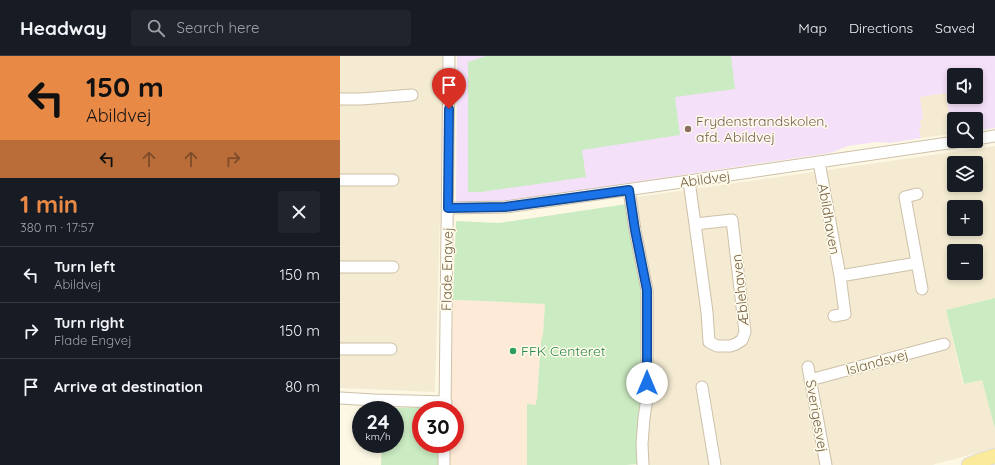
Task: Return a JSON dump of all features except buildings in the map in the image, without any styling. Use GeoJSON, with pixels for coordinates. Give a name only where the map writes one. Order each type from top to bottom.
{"type":"FeatureCollection","features":[{"type":"Feature","properties":{"kind":"main road"},"geometry":{"type":"LineString","coordinates":[[970,465],[979,460],[995,456]]}},
{"type":"Feature","properties":{"kind":"main road"},"geometry":{"type":"LineString","coordinates":[[970,465],[995,463]]}},
{"type":"Feature","properties":{"kind":"street","name":"Flade Engvej"},"geometry":{"type":"LineString","coordinates":[[446,401],[449,56]]}},
{"type":"Feature","properties":{"kind":"street"},"geometry":{"type":"LineString","coordinates":[[340,99],[412,95]]}},
{"type":"Feature","properties":{"kind":"street"},"geometry":{"type":"LineString","coordinates":[[983,138],[995,136]]}},
{"type":"Feature","properties":{"kind":"street","name":"Abildvej"},"geometry":{"type":"LineString","coordinates":[[448,208],[505,207],[947,143]]}},
{"type":"Feature","properties":{"kind":"street","name":"Abildhaven"},"geometry":{"type":"LineString","coordinates":[[819,162],[840,276],[845,314],[834,316]]}},
{"type":"Feature","properties":{"kind":"street"},"geometry":{"type":"LineString","coordinates":[[340,180],[393,180]]}},
{"type":"Feature","properties":{"kind":"street","name":"Æblehaven"},"geometry":{"type":"LineString","coordinates":[[690,181],[695,224],[707,312],[709,342],[717,346],[730,346],[742,340],[745,332],[732,220],[695,224]]}},
{"type":"Feature","properties":{"kind":"street"},"geometry":{"type":"LineString","coordinates":[[629,190],[647,290],[646,398],[642,444],[643,465]]}},
{"type":"Feature","properties":{"kind":"street"},"geometry":{"type":"LineString","coordinates":[[917,194],[905,197],[922,289]]}},
{"type":"Feature","properties":{"kind":"street"},"geometry":{"type":"LineString","coordinates":[[840,276],[917,263]]}},
{"type":"Feature","properties":{"kind":"street"},"geometry":{"type":"LineString","coordinates":[[340,266],[393,267]]}},
{"type":"Feature","properties":{"kind":"street","name":"Islandsvej"},"geometry":{"type":"LineString","coordinates":[[810,380],[944,344]]}},
{"type":"Feature","properties":{"kind":"street"},"geometry":{"type":"LineString","coordinates":[[340,349],[391,349]]}},
{"type":"Feature","properties":{"kind":"street","name":"Sverigesvej"},"geometry":{"type":"LineString","coordinates":[[808,367],[826,465]]}},
{"type":"Feature","properties":{"kind":"street"},"geometry":{"type":"LineString","coordinates":[[702,386],[715,465]]}},
{"type":"Feature","properties":{"kind":"street"},"geometry":{"type":"LineString","coordinates":[[340,398],[412,403]]}},
{"type":"Feature","properties":{"kind":"street"},"geometry":{"type":"LineString","coordinates":[[444,453],[444,465]]}},
{"type":"Feature","properties":{"kind":"shaded area"},"geometry":{"type":"Polygon","coordinates":[[[340,56],[442,56],[443,111],[435,392],[340,388],[340,56]]]}},
{"type":"Feature","properties":{"kind":"shaded area","name":"Frydenstrandskolen, afd. Abildvej"},"geometry":{"type":"Polygon","coordinates":[[[457,56],[995,56],[995,128],[983,130],[983,112],[949,112],[948,104],[983,104],[983,68],[947,68],[947,100],[946,93],[920,97],[923,119],[920,120],[921,128],[919,128],[921,138],[890,143],[877,142],[848,146],[830,153],[493,203],[456,202],[457,56]]]}},
{"type":"Feature","properties":{"kind":"shaded area"},"geometry":{"type":"Polygon","coordinates":[[[946,93],[949,112],[947,112],[947,135],[921,138],[919,128],[921,128],[920,119],[923,118],[919,97],[946,93]]]}},
{"type":"Feature","properties":{"kind":"shaded area"},"geometry":{"type":"Polygon","coordinates":[[[995,146],[995,298],[946,310],[963,384],[982,380],[995,429],[995,448],[932,465],[645,465],[649,290],[634,202],[637,197],[995,146]]]}},
{"type":"Feature","properties":{"kind":"shaded area"},"geometry":{"type":"Polygon","coordinates":[[[453,300],[545,304],[537,400],[536,405],[527,405],[527,465],[450,465],[450,453],[464,453],[464,401],[451,401],[453,300]]]}},
{"type":"Feature","properties":{"kind":"green space"},"geometry":{"type":"Polygon","coordinates":[[[486,56],[731,56],[735,89],[675,97],[680,135],[582,150],[586,177],[481,192],[468,192],[468,62],[486,56]]]}},
{"type":"Feature","properties":{"kind":"green space"},"geometry":{"type":"Polygon","coordinates":[[[627,204],[642,298],[643,398],[638,464],[527,465],[527,404],[536,405],[537,400],[545,304],[453,300],[456,221],[499,223],[627,204]]]}},
{"type":"Feature","properties":{"kind":"green space"},"geometry":{"type":"Polygon","coordinates":[[[995,298],[995,429],[982,380],[964,384],[946,310],[995,298]]]}},
{"type":"Feature","properties":{"kind":"green space"},"geometry":{"type":"Polygon","coordinates":[[[412,407],[412,453],[438,453],[438,465],[381,465],[382,453],[404,453],[404,408],[412,407]]]}},
{"type":"Feature","properties":{"kind":"place","name":"Frydenstrandskolen, afd. Abildvej"},"geometry":{"type":"Point","coordinates":[688,129]}},
{"type":"Feature","properties":{"kind":"place","name":"FFK Centeret"},"geometry":{"type":"Point","coordinates":[513,351]}},
{"type":"Feature","properties":{"kind":"route"},"geometry":{"type":"LineString","coordinates":[[449,109],[448,208],[505,207],[629,190],[647,290],[647,383]]}}]}
